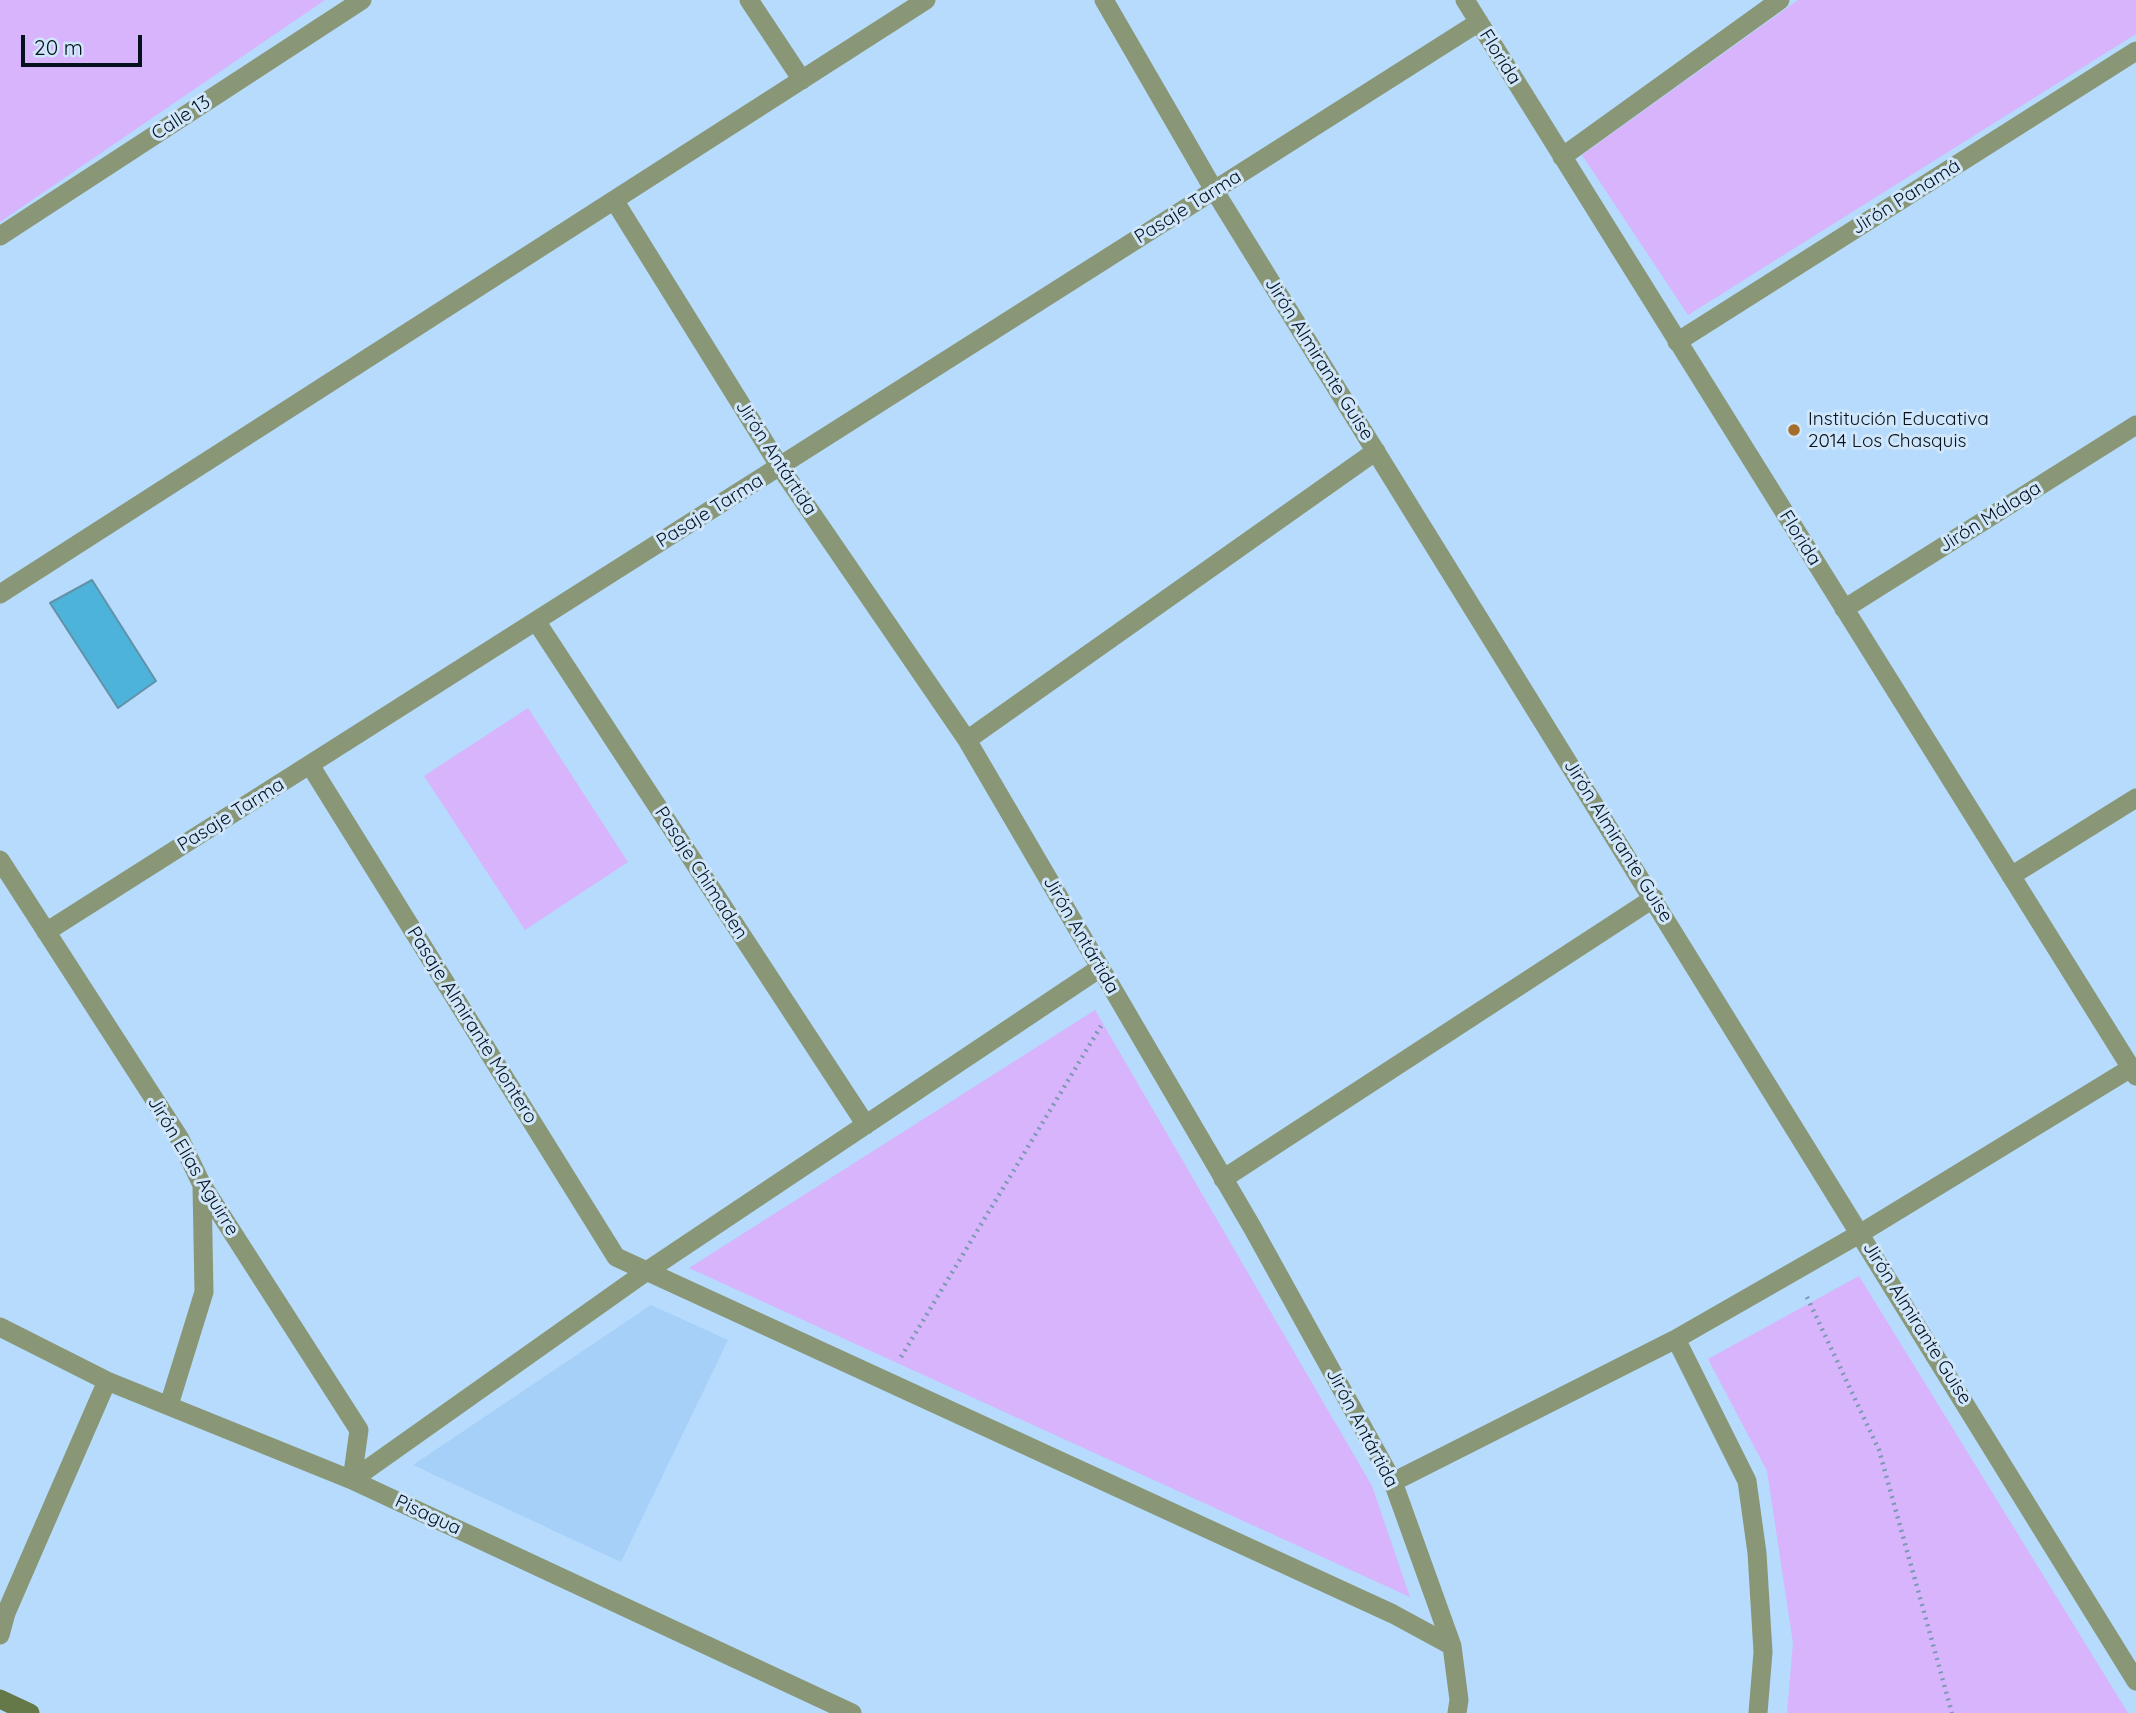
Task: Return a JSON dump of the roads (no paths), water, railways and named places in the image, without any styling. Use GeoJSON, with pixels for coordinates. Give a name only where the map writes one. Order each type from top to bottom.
{"type":"FeatureCollection","features":[{"type":"Feature","properties":{"kind":"main road"},"geometry":{"type":"LineString","coordinates":[[0,1699],[30,1713]]}},
{"type":"Feature","properties":{"kind":"street","name":"Calle 13"},"geometry":{"type":"LineString","coordinates":[[0,236],[362,0]]}},
{"type":"Feature","properties":{"kind":"street"},"geometry":{"type":"LineString","coordinates":[[749,0],[802,80]]}},
{"type":"Feature","properties":{"kind":"street"},"geometry":{"type":"LineString","coordinates":[[0,594],[926,0]]}},
{"type":"Feature","properties":{"kind":"street","name":"Jirón Almirante Guise"},"geometry":{"type":"LineString","coordinates":[[1104,0],[1214,190],[2136,1681]]}},
{"type":"Feature","properties":{"kind":"street","name":"Florida"},"geometry":{"type":"LineString","coordinates":[[1465,0],[2134,1072]]}},
{"type":"Feature","properties":{"kind":"street"},"geometry":{"type":"LineString","coordinates":[[1562,157],[1780,0]]}},
{"type":"Feature","properties":{"kind":"street","name":"Pasaje Tarma"},"geometry":{"type":"LineString","coordinates":[[46,932],[1479,22]]}},
{"type":"Feature","properties":{"kind":"street","name":"Jirón Panamá"},"geometry":{"type":"LineString","coordinates":[[1677,342],[2136,51]]}},
{"type":"Feature","properties":{"kind":"street","name":"Jirón Antártida"},"geometry":{"type":"LineString","coordinates":[[614,200],[780,467],[967,740],[1223,1179],[1393,1482],[1452,1646],[1460,1700],[1457,1713]]}},
{"type":"Feature","properties":{"kind":"street","name":"Jirón Málaga"},"geometry":{"type":"LineString","coordinates":[[1844,609],[2136,425]]}},
{"type":"Feature","properties":{"kind":"street"},"geometry":{"type":"LineString","coordinates":[[967,740],[1376,451]]}},
{"type":"Feature","properties":{"kind":"street","name":"Pasaje Chimaden"},"geometry":{"type":"LineString","coordinates":[[536,621],[866,1125]]}},
{"type":"Feature","properties":{"kind":"street","name":"Pasaje Almirante Montero"},"geometry":{"type":"LineString","coordinates":[[310,765],[616,1257],[1394,1614],[1452,1646]]}},
{"type":"Feature","properties":{"kind":"street"},"geometry":{"type":"LineString","coordinates":[[2011,876],[2136,798]]}},
{"type":"Feature","properties":{"kind":"street","name":"Jirón Elías Aguirre"},"geometry":{"type":"LineString","coordinates":[[0,860],[180,1139],[202,1185],[359,1430],[352,1480]]}},
{"type":"Feature","properties":{"kind":"street"},"geometry":{"type":"LineString","coordinates":[[1223,1179],[1654,898]]}},
{"type":"Feature","properties":{"kind":"street"},"geometry":{"type":"LineString","coordinates":[[352,1480],[647,1272],[1100,968]]}},
{"type":"Feature","properties":{"kind":"street"},"geometry":{"type":"LineString","coordinates":[[1393,1482],[1676,1339],[2134,1072]]}},
{"type":"Feature","properties":{"kind":"street"},"geometry":{"type":"LineString","coordinates":[[169,1405],[204,1292],[202,1185]]}},
{"type":"Feature","properties":{"kind":"street","name":"Pisagua"},"geometry":{"type":"LineString","coordinates":[[0,1327],[107,1381],[352,1480],[852,1713]]}},
{"type":"Feature","properties":{"kind":"street"},"geometry":{"type":"LineString","coordinates":[[1676,1339],[1747,1480],[1757,1553],[1763,1652],[1758,1713]]}},
{"type":"Feature","properties":{"kind":"street"},"geometry":{"type":"LineString","coordinates":[[0,1635],[6,1613],[107,1381]]}},
{"type":"Feature","properties":{"kind":"place","name":"Institución Educativa 2014 Los Chasquis"},"geometry":{"type":"Point","coordinates":[1794,430]}}]}
